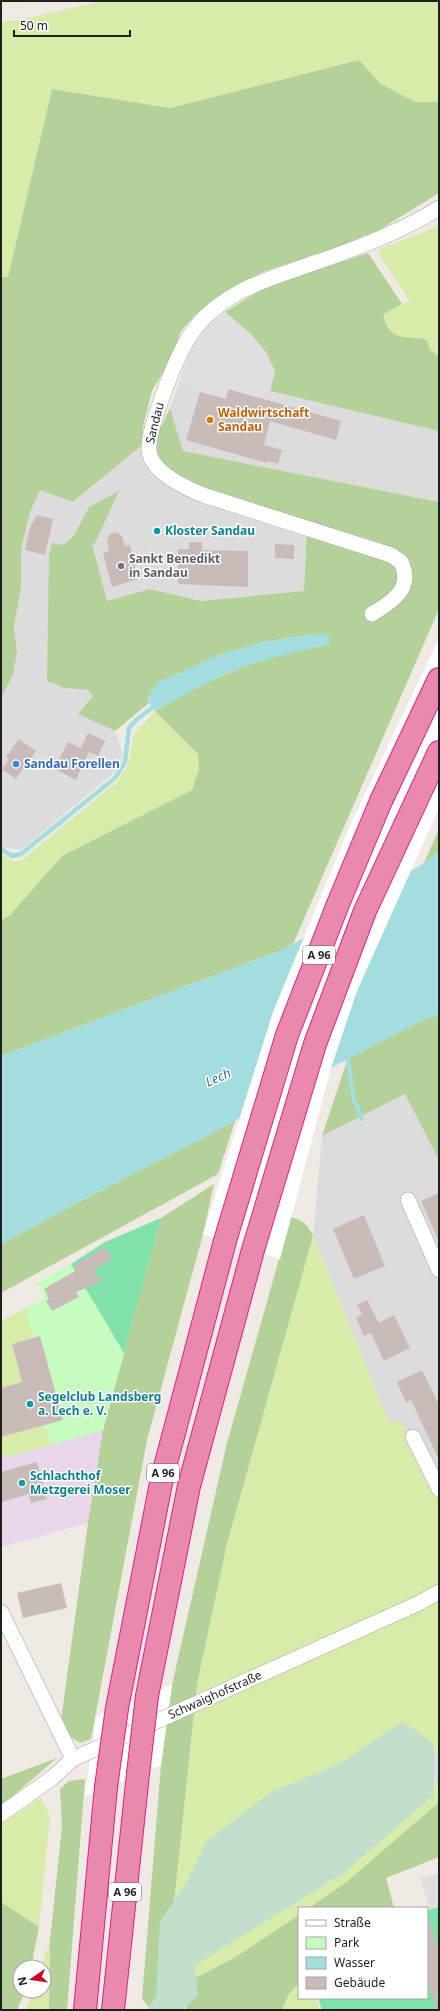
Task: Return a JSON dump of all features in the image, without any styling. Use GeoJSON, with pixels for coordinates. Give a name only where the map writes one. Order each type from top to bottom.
{"type":"FeatureCollection","features":[{"type":"Feature","properties":{"kind":"highway","name":"A 96"},"geometry":{"type":"LineString","coordinates":[[85,2010],[106,1787],[117,1708],[162,1478],[225,1241],[287,1035],[338,904],[381,801],[439,678]]}},
{"type":"Feature","properties":{"kind":"highway","name":"A 96"},"geometry":{"type":"LineString","coordinates":[[113,2010],[147,1696],[189,1486],[253,1250],[315,1044],[365,911],[439,752]]}},
{"type":"Feature","properties":{"kind":"street","name":"Sandau"},"geometry":{"type":"LineString","coordinates":[[372,614],[387,605],[403,587],[406,575],[401,562],[391,555],[204,495],[180,485],[151,459],[149,452],[151,433],[164,389],[187,341],[202,320],[222,304],[242,290],[269,278],[319,262],[367,244],[419,220],[439,208]]}},
{"type":"Feature","properties":{"kind":"street"},"geometry":{"type":"LineString","coordinates":[[408,1200],[439,1270]]}},
{"type":"Feature","properties":{"kind":"street"},"geometry":{"type":"LineString","coordinates":[[414,1437],[439,1489]]}},
{"type":"Feature","properties":{"kind":"street","name":"Schwaighofstraße"},"geometry":{"type":"LineString","coordinates":[[1,1814],[52,1778],[73,1759],[418,1604],[439,1592]]}},
{"type":"Feature","properties":{"kind":"street"},"geometry":{"type":"LineString","coordinates":[[1,1612],[73,1759]]}},
{"type":"Feature","properties":{"kind":"shaded area"},"geometry":{"type":"Polygon","coordinates":[[[1,1],[44,1],[1,8],[1,1]]]}},
{"type":"Feature","properties":{"kind":"shaded area"},"geometry":{"type":"Polygon","coordinates":[[[225,312],[270,391],[439,431],[439,502],[183,451],[170,408],[191,349],[207,327],[225,312]]]}},
{"type":"Feature","properties":{"kind":"shaded area"},"geometry":{"type":"Polygon","coordinates":[[[225,312],[252,335],[266,352],[275,371],[267,401],[228,390],[226,399],[200,392],[179,382],[191,349],[207,327],[225,312]]]}},
{"type":"Feature","properties":{"kind":"shaded area"},"geometry":{"type":"Polygon","coordinates":[[[142,445],[141,456],[175,488],[225,511],[306,537],[304,591],[201,601],[150,589],[107,602],[92,543],[95,542],[119,492],[89,507],[73,537],[63,546],[64,688],[89,690],[93,696],[78,714],[115,731],[123,754],[119,766],[110,776],[21,850],[3,847],[1,845],[1,698],[13,675],[17,652],[14,627],[21,587],[21,550],[30,512],[40,489],[74,502],[142,445]]]}},
{"type":"Feature","properties":{"kind":"shaded area"},"geometry":{"type":"Polygon","coordinates":[[[405,1094],[439,1160],[439,1502],[401,1422],[389,1423],[313,1236],[322,1136],[405,1094]]]}},
{"type":"Feature","properties":{"kind":"shaded area"},"geometry":{"type":"Polygon","coordinates":[[[103,1430],[88,1523],[1,1547],[1,1458],[103,1430]]]}},
{"type":"Feature","properties":{"kind":"shaded area"},"geometry":{"type":"Polygon","coordinates":[[[439,1753],[439,1789],[426,1760],[439,1753]]]}},
{"type":"Feature","properties":{"kind":"shaded area"},"geometry":{"type":"Polygon","coordinates":[[[439,1873],[439,1906],[430,1909],[420,1878],[439,1873]]]}},
{"type":"Feature","properties":{"kind":"green space"},"geometry":{"type":"Polygon","coordinates":[[[102,1],[439,1],[439,102],[415,102],[381,84],[359,60],[170,108],[52,89],[8,277],[1,277],[1,22],[20,20],[102,1]]]}},
{"type":"Feature","properties":{"kind":"green space"},"geometry":{"type":"Polygon","coordinates":[[[359,60],[381,84],[415,102],[439,102],[439,193],[379,230],[337,247],[262,272],[216,298],[194,316],[181,331],[171,359],[152,391],[143,426],[142,445],[73,502],[40,490],[30,512],[21,550],[21,587],[14,627],[17,652],[13,675],[1,698],[1,277],[8,277],[52,89],[170,108],[359,60]]]}},
{"type":"Feature","properties":{"kind":"green space"},"geometry":{"type":"Polygon","coordinates":[[[439,224],[439,357],[430,350],[428,342],[398,336],[387,328],[384,322],[384,314],[402,304],[410,302],[378,252],[380,249],[428,230],[439,224]]]}},
{"type":"Feature","properties":{"kind":"green space"},"geometry":{"type":"Polygon","coordinates":[[[368,253],[402,304],[384,314],[384,319],[387,326],[391,331],[400,336],[427,340],[430,350],[439,357],[439,431],[270,391],[275,371],[252,335],[225,312],[266,287],[368,253]]]}},
{"type":"Feature","properties":{"kind":"green space"},"geometry":{"type":"Polygon","coordinates":[[[170,408],[183,451],[439,502],[439,609],[293,944],[287,948],[1,1056],[1,921],[11,914],[62,856],[192,790],[199,768],[198,754],[155,711],[203,684],[248,665],[286,653],[307,635],[263,642],[219,655],[147,699],[149,703],[115,731],[78,714],[93,696],[89,690],[64,688],[47,681],[49,556],[52,543],[63,545],[73,537],[89,507],[119,491],[95,543],[92,544],[107,601],[150,589],[201,601],[304,591],[307,524],[203,490],[167,469],[157,456],[153,444],[170,408]]]}},
{"type":"Feature","properties":{"kind":"green space"},"geometry":{"type":"Polygon","coordinates":[[[155,711],[198,754],[199,768],[192,790],[62,856],[11,914],[1,921],[1,854],[14,862],[23,859],[117,782],[126,768],[130,756],[133,736],[155,711]]]}},
{"type":"Feature","properties":{"kind":"green space"},"geometry":{"type":"Polygon","coordinates":[[[439,829],[439,851],[424,863],[439,829]]]}},
{"type":"Feature","properties":{"kind":"green space"},"geometry":{"type":"Polygon","coordinates":[[[439,1014],[439,1160],[405,1094],[322,1136],[348,1058],[415,1024],[439,1014]]]}},
{"type":"Feature","properties":{"kind":"green space"},"geometry":{"type":"Polygon","coordinates":[[[235,1121],[218,1174],[1,1293],[1,1244],[235,1121]]]}},
{"type":"Feature","properties":{"kind":"green space"},"geometry":{"type":"Polygon","coordinates":[[[214,1184],[203,1234],[147,1440],[91,1739],[80,1743],[69,1736],[61,1720],[88,1523],[103,1430],[161,1218],[214,1184]]]}},
{"type":"Feature","properties":{"kind":"green space"},"geometry":{"type":"Polygon","coordinates":[[[291,1217],[305,1224],[313,1236],[227,1544],[197,1684],[163,2008],[151,2010],[142,1999],[161,1765],[172,1685],[227,1443],[291,1217]]]}},
{"type":"Feature","properties":{"kind":"green space"},"geometry":{"type":"Polygon","coordinates":[[[161,1218],[124,1353],[71,1264],[105,1242],[161,1218]]]}},
{"type":"Feature","properties":{"kind":"green space"},"geometry":{"type":"Polygon","coordinates":[[[313,1236],[389,1422],[401,1421],[439,1502],[439,1753],[426,1760],[439,1789],[439,1802],[348,1881],[310,1907],[298,1907],[298,1916],[234,1958],[183,1985],[187,2010],[163,2010],[197,1684],[227,1544],[313,1236]]]}},
{"type":"Feature","properties":{"kind":"green space"},"geometry":{"type":"Polygon","coordinates":[[[71,1264],[124,1353],[103,1430],[51,1445],[45,1425],[34,1338],[26,1308],[45,1298],[37,1283],[71,1264]]]}},
{"type":"Feature","properties":{"kind":"green space"},"geometry":{"type":"Polygon","coordinates":[[[26,1308],[34,1338],[12,1344],[22,1382],[1,1388],[1,1321],[26,1308]]]}},
{"type":"Feature","properties":{"kind":"green space"},"geometry":{"type":"Polygon","coordinates":[[[45,1425],[51,1445],[1,1458],[1,1437],[45,1425]]]}},
{"type":"Feature","properties":{"kind":"green space"},"geometry":{"type":"Polygon","coordinates":[[[402,1722],[434,1743],[434,1795],[344,1873],[195,1965],[198,1996],[182,2010],[147,2010],[156,1996],[160,1921],[185,1885],[207,1841],[271,1792],[341,1763],[402,1722]]]}},
{"type":"Feature","properties":{"kind":"green space"},"geometry":{"type":"Polygon","coordinates":[[[57,1758],[1,1806],[1,1779],[57,1758]]]}},
{"type":"Feature","properties":{"kind":"green space"},"geometry":{"type":"Polygon","coordinates":[[[85,1779],[67,2010],[49,2010],[49,1999],[52,1999],[52,1959],[50,1959],[50,1941],[62,1826],[60,1789],[69,1781],[85,1779]]]}},
{"type":"Feature","properties":{"kind":"green space"},"geometry":{"type":"Polygon","coordinates":[[[41,1798],[50,1817],[39,1927],[1,1902],[1,1829],[3,1826],[2,1823],[41,1798]]]}},
{"type":"Feature","properties":{"kind":"green space"},"geometry":{"type":"Polygon","coordinates":[[[439,1802],[439,1857],[386,1878],[394,1907],[310,1907],[348,1881],[439,1802]]]}},
{"type":"Feature","properties":{"kind":"green space"},"geometry":{"type":"Polygon","coordinates":[[[1,1902],[39,1927],[33,1959],[12,1959],[12,1999],[22,1999],[17,2010],[1,2010],[1,1902]]]}},
{"type":"Feature","properties":{"kind":"green space"},"geometry":{"type":"Polygon","coordinates":[[[439,1907],[439,2010],[322,2010],[318,1999],[428,1999],[428,1910],[439,1907]]]}},
{"type":"Feature","properties":{"kind":"green space"},"geometry":{"type":"Polygon","coordinates":[[[298,1916],[298,1984],[289,1994],[282,2010],[187,2010],[182,1985],[234,1958],[298,1916]]]}},
{"type":"Feature","properties":{"kind":"green space"},"geometry":{"type":"Polygon","coordinates":[[[50,1941],[50,1959],[44,1959],[50,1941]]]}},
{"type":"Feature","properties":{"kind":"green space"},"geometry":{"type":"Polygon","coordinates":[[[298,1984],[298,1999],[316,1999],[320,2010],[282,2010],[289,1994],[298,1984]]]}},
{"type":"Feature","properties":{"kind":"green space"},"geometry":{"type":"Polygon","coordinates":[[[30,1999],[49,1999],[49,2010],[25,2010],[30,1999]]]}},
{"type":"Feature","properties":{"kind":"water"},"geometry":{"type":"Polygon","coordinates":[[[307,635],[329,635],[330,645],[279,656],[237,669],[201,686],[155,711],[147,699],[158,682],[219,655],[263,642],[307,635]]]}},
{"type":"Feature","properties":{"kind":"water","name":"Lech"},"geometry":{"type":"Polygon","coordinates":[[[439,851],[439,1014],[415,1024],[331,1068],[235,1121],[1,1244],[1,1056],[287,948],[424,863],[439,851]]]}},
{"type":"Feature","properties":{"kind":"pier"},"geometry":{"type":"Polygon","coordinates":[[[439,639],[439,808],[357,991],[331,1068],[280,1259],[203,1234],[273,1012],[352,821],[439,639]]]}},
{"type":"Feature","properties":{"kind":"pier"},"geometry":{"type":"Polygon","coordinates":[[[172,1685],[161,1765],[85,1796],[96,1717],[172,1685]]]}},
{"type":"Feature","properties":{"kind":"building"},"geometry":{"type":"Polygon","coordinates":[[[228,389],[341,421],[336,440],[270,421],[264,445],[282,450],[278,464],[268,461],[267,463],[186,440],[200,392],[226,399],[228,389]]]}},
{"type":"Feature","properties":{"kind":"building"},"geometry":{"type":"Polygon","coordinates":[[[37,515],[53,519],[45,555],[25,550],[30,527],[37,515]]]}},
{"type":"Feature","properties":{"kind":"building","name":"Sankt Benedikt in Sandau"},"geometry":{"type":"Polygon","coordinates":[[[116,532],[122,536],[125,546],[130,545],[138,579],[112,587],[103,553],[109,551],[107,540],[110,534],[116,532]]]}},
{"type":"Feature","properties":{"kind":"building"},"geometry":{"type":"Polygon","coordinates":[[[189,542],[202,542],[202,550],[248,551],[248,587],[178,584],[178,549],[189,549],[189,542]]]}},
{"type":"Feature","properties":{"kind":"building"},"geometry":{"type":"Polygon","coordinates":[[[275,544],[294,545],[294,559],[275,558],[275,544]]]}},
{"type":"Feature","properties":{"kind":"building"},"geometry":{"type":"Polygon","coordinates":[[[88,733],[105,741],[98,756],[89,752],[76,780],[55,769],[68,742],[81,748],[88,733]]]}},
{"type":"Feature","properties":{"kind":"building","name":"Sandau Forellen"},"geometry":{"type":"Polygon","coordinates":[[[19,739],[36,751],[16,779],[2,769],[9,759],[6,757],[19,739]]]}},
{"type":"Feature","properties":{"kind":"building"},"geometry":{"type":"Polygon","coordinates":[[[439,1193],[439,1242],[421,1201],[439,1193]]]}},
{"type":"Feature","properties":{"kind":"building"},"geometry":{"type":"Polygon","coordinates":[[[364,1215],[385,1266],[354,1279],[333,1229],[364,1215]]]}},
{"type":"Feature","properties":{"kind":"building"},"geometry":{"type":"Polygon","coordinates":[[[105,1247],[112,1259],[94,1270],[101,1282],[76,1292],[79,1297],[52,1311],[46,1301],[49,1299],[44,1289],[77,1270],[74,1265],[105,1247]]]}},
{"type":"Feature","properties":{"kind":"building"},"geometry":{"type":"Polygon","coordinates":[[[367,1300],[379,1323],[394,1315],[410,1348],[384,1361],[371,1333],[364,1336],[356,1318],[362,1314],[357,1305],[367,1300]]]}},
{"type":"Feature","properties":{"kind":"building","name":"Segelclub Landsberg a. Lech e. V."},"geometry":{"type":"Polygon","coordinates":[[[40,1336],[63,1420],[1,1437],[1,1388],[22,1382],[12,1344],[40,1336]]]}},
{"type":"Feature","properties":{"kind":"building"},"geometry":{"type":"Polygon","coordinates":[[[422,1370],[439,1405],[439,1460],[411,1400],[406,1403],[397,1382],[422,1370]]]}},
{"type":"Feature","properties":{"kind":"building","name":"Schlachthof Metzgerei Moser"},"geometry":{"type":"Polygon","coordinates":[[[37,1462],[47,1499],[31,1503],[29,1494],[1,1502],[1,1472],[37,1462]]]}},
{"type":"Feature","properties":{"kind":"building"},"geometry":{"type":"Polygon","coordinates":[[[61,1583],[67,1608],[23,1618],[17,1593],[61,1583]]]}},
{"type":"Feature","properties":{"kind":"building"},"geometry":{"type":"Polygon","coordinates":[[[428,1922],[430,1922],[439,1951],[439,2008],[436,2009],[428,1982],[428,1922]]]}},
{"type":"Feature","properties":{"kind":"waterway"},"geometry":{"type":"LineString","coordinates":[[1,849],[12,856],[21,854],[115,778],[125,762],[129,728],[136,720],[157,704]]}},
{"type":"Feature","properties":{"kind":"waterway"},"geometry":{"type":"LineString","coordinates":[[347,1053],[353,1097],[362,1119]]}},
{"type":"Feature","properties":{"kind":"place","name":"Waldwirtschaft Sandau"},"geometry":{"type":"Point","coordinates":[210,420]}},
{"type":"Feature","properties":{"kind":"place","name":"Kloster Sandau"},"geometry":{"type":"Point","coordinates":[157,531]}},
{"type":"Feature","properties":{"kind":"place","name":"Sankt Benedikt in Sandau"},"geometry":{"type":"Point","coordinates":[121,566]}},
{"type":"Feature","properties":{"kind":"place","name":"Sandau Forellen"},"geometry":{"type":"Point","coordinates":[16,764]}},
{"type":"Feature","properties":{"kind":"place","name":"Segelclub Landsberg a. Lech e. V."},"geometry":{"type":"Point","coordinates":[30,1404]}},
{"type":"Feature","properties":{"kind":"place","name":"Schlachthof Metzgerei Moser"},"geometry":{"type":"Point","coordinates":[22,1483]}}]}
